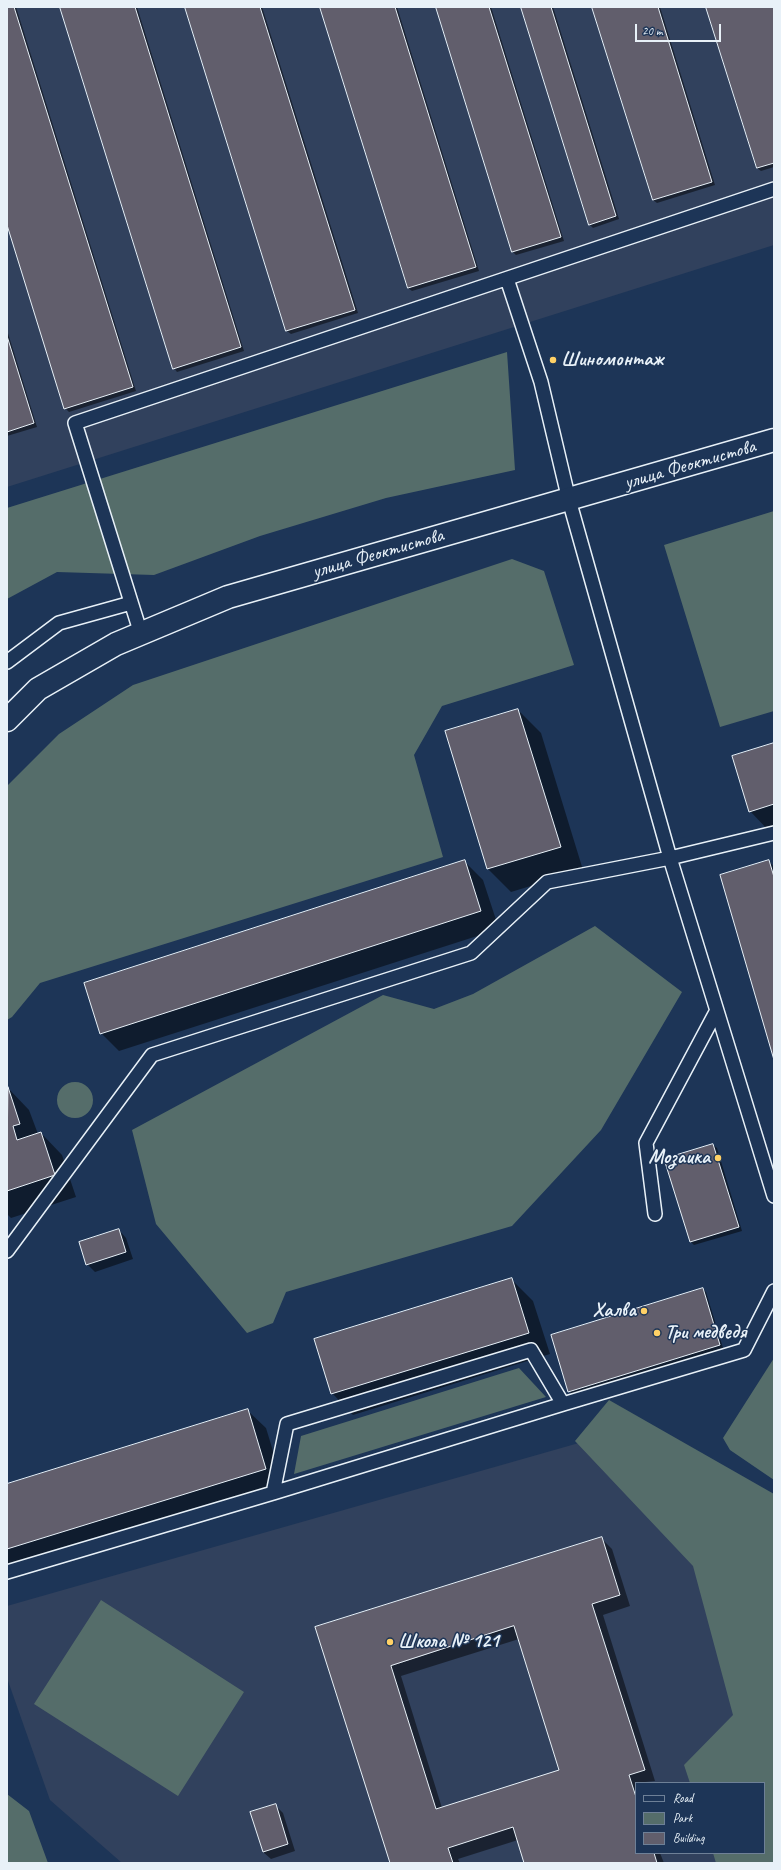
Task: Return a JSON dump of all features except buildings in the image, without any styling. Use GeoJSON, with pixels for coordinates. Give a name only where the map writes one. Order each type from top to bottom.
{"type":"FeatureCollection","features":[{"type":"Feature","properties":{"kind":"street","name":"улица Феоктистова"},"geometry":{"type":"LineString","coordinates":[[7,720],[38,689],[116,644],[228,597],[774,440]]}},
{"type":"Feature","properties":{"kind":"lane"},"geometry":{"type":"LineString","coordinates":[[141,634],[76,424],[774,189]]}},
{"type":"Feature","properties":{"kind":"lane"},"geometry":{"type":"LineString","coordinates":[[507,279],[541,382],[569,500],[670,858],[716,1012],[774,1196]]}},
{"type":"Feature","properties":{"kind":"lane"},"geometry":{"type":"LineString","coordinates":[[7,662],[59,623],[131,602]]}},
{"type":"Feature","properties":{"kind":"lane"},"geometry":{"type":"LineString","coordinates":[[7,1251],[152,1055],[471,952],[547,882],[670,858],[774,833]]}},
{"type":"Feature","properties":{"kind":"lane"},"geometry":{"type":"LineString","coordinates":[[655,1214],[646,1143],[716,1012]]}},
{"type":"Feature","properties":{"kind":"lane"},"geometry":{"type":"LineString","coordinates":[[7,1572],[744,1350],[774,1291]]}},
{"type":"Feature","properties":{"kind":"lane"},"geometry":{"type":"LineString","coordinates":[[273,1493],[287,1424],[531,1350],[563,1404]]}},
{"type":"Feature","properties":{"kind":"shaded area"},"geometry":{"type":"Polygon","coordinates":[[[7,7],[774,7],[774,245],[7,487],[7,7]]]}},
{"type":"Feature","properties":{"kind":"shaded area","name":"Школа № 121"},"geometry":{"type":"Polygon","coordinates":[[[635,1427],[774,1515],[774,1863],[122,1863],[50,1800],[7,1678],[7,1606],[635,1427]]]}},
{"type":"Feature","properties":{"kind":"green space"},"geometry":{"type":"Polygon","coordinates":[[[507,352],[515,470],[386,498],[260,536],[154,575],[57,572],[7,599],[7,508],[507,352]]]}},
{"type":"Feature","properties":{"kind":"green space"},"geometry":{"type":"Polygon","coordinates":[[[774,511],[774,711],[720,727],[664,545],[774,511]]]}},
{"type":"Feature","properties":{"kind":"green space"},"geometry":{"type":"Polygon","coordinates":[[[512,559],[544,571],[574,665],[442,706],[414,755],[443,857],[40,983],[12,1017],[7,1020],[7,786],[59,734],[133,685],[512,559]]]}},
{"type":"Feature","properties":{"kind":"green space"},"geometry":{"type":"Polygon","coordinates":[[[595,926],[682,992],[601,1130],[512,1226],[286,1292],[273,1323],[247,1333],[156,1224],[132,1130],[383,995],[434,1009],[473,994],[595,926]]]}},
{"type":"Feature","properties":{"kind":"green space"},"geometry":{"type":"Polygon","coordinates":[[[75,1082],[85,1085],[90,1090],[93,1100],[90,1110],[85,1115],[75,1118],[65,1115],[60,1110],[57,1100],[60,1090],[65,1085],[75,1082]]]}},
{"type":"Feature","properties":{"kind":"green space"},"geometry":{"type":"Polygon","coordinates":[[[774,1358],[774,1480],[730,1450],[723,1438],[774,1358]]]}},
{"type":"Feature","properties":{"kind":"green space"},"geometry":{"type":"Polygon","coordinates":[[[519,1368],[546,1397],[294,1474],[301,1436],[519,1368]]]}},
{"type":"Feature","properties":{"kind":"green space"},"geometry":{"type":"Polygon","coordinates":[[[609,1400],[774,1494],[774,1863],[716,1863],[713,1854],[765,1854],[765,1782],[690,1782],[684,1765],[733,1715],[693,1566],[575,1441],[609,1400]]]}},
{"type":"Feature","properties":{"kind":"green space"},"geometry":{"type":"Polygon","coordinates":[[[101,1600],[244,1692],[178,1796],[34,1704],[101,1600]]]}},
{"type":"Feature","properties":{"kind":"green space"},"geometry":{"type":"Polygon","coordinates":[[[7,1794],[29,1811],[48,1863],[7,1863],[7,1794]]]}},
{"type":"Feature","properties":{"kind":"place","name":"Шиномонтаж"},"geometry":{"type":"Point","coordinates":[553,360]}},
{"type":"Feature","properties":{"kind":"place","name":"Мозаика"},"geometry":{"type":"Point","coordinates":[718,1158]}},
{"type":"Feature","properties":{"kind":"place","name":"Халва"},"geometry":{"type":"Point","coordinates":[644,1311]}},
{"type":"Feature","properties":{"kind":"place","name":"Три медведя"},"geometry":{"type":"Point","coordinates":[657,1333]}},
{"type":"Feature","properties":{"kind":"place","name":"Школа № 121"},"geometry":{"type":"Point","coordinates":[390,1642]}}]}
